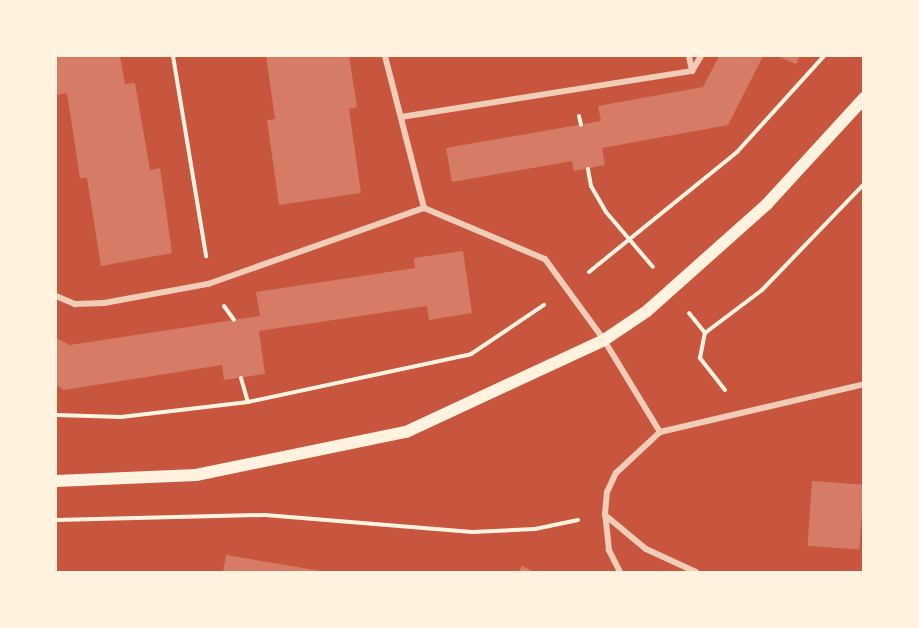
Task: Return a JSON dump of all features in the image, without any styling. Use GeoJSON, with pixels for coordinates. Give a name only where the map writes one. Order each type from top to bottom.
{"type":"FeatureCollection","features":[{"type":"Feature","properties":{"kind":"main road"},"geometry":{"type":"LineString","coordinates":[[56,481],[196,475],[406,432],[604,340],[647,311],[767,204],[864,98]]}},
{"type":"Feature","properties":{"kind":"street"},"geometry":{"type":"LineString","coordinates":[[385,56],[424,208]]}},
{"type":"Feature","properties":{"kind":"street"},"geometry":{"type":"LineString","coordinates":[[689,56],[692,71]]}},
{"type":"Feature","properties":{"kind":"street"},"geometry":{"type":"LineString","coordinates":[[692,71],[701,56]]}},
{"type":"Feature","properties":{"kind":"street"},"geometry":{"type":"LineString","coordinates":[[401,117],[692,71]]}},
{"type":"Feature","properties":{"kind":"street"},"geometry":{"type":"LineString","coordinates":[[56,296],[75,304],[104,303],[208,284],[424,208],[544,259],[604,340],[660,432]]}},
{"type":"Feature","properties":{"kind":"street"},"geometry":{"type":"LineString","coordinates":[[620,573],[609,550],[604,514],[607,492],[616,473],[660,432],[864,384]]}},
{"type":"Feature","properties":{"kind":"street"},"geometry":{"type":"LineString","coordinates":[[604,514],[646,549],[696,573]]}},
{"type":"Feature","properties":{"kind":"path"},"geometry":{"type":"LineString","coordinates":[[173,56],[205,240],[208,284]]}},
{"type":"Feature","properties":{"kind":"path"},"geometry":{"type":"LineString","coordinates":[[56,415],[121,417],[248,402],[471,354],[566,291],[737,152],[824,56]]}},
{"type":"Feature","properties":{"kind":"path"},"geometry":{"type":"LineString","coordinates":[[588,168],[591,186],[606,212],[630,238]]}},
{"type":"Feature","properties":{"kind":"path"},"geometry":{"type":"LineString","coordinates":[[733,414],[723,386],[700,358],[705,333],[762,290],[864,184]]}},
{"type":"Feature","properties":{"kind":"path"},"geometry":{"type":"LineString","coordinates":[[242,378],[248,402]]}},
{"type":"Feature","properties":{"kind":"path"},"geometry":{"type":"LineString","coordinates":[[56,520],[265,514],[472,532],[535,530],[604,514]]}},
{"type":"Feature","properties":{"kind":"building"},"geometry":{"type":"Polygon","coordinates":[[[56,56],[120,56],[125,84],[135,83],[150,170],[160,168],[172,253],[101,266],[87,178],[80,178],[67,93],[56,95],[56,56]]]}},
{"type":"Feature","properties":{"kind":"building"},"geometry":{"type":"Polygon","coordinates":[[[266,56],[349,56],[357,107],[349,109],[361,193],[279,205],[267,120],[275,119],[266,56]]]}},
{"type":"Feature","properties":{"kind":"building"},"geometry":{"type":"Polygon","coordinates":[[[719,56],[763,56],[728,125],[602,148],[605,165],[574,171],[572,161],[452,182],[446,148],[601,121],[598,106],[703,87],[719,56]]]}},
{"type":"Feature","properties":{"kind":"building"},"geometry":{"type":"Polygon","coordinates":[[[777,56],[800,56],[796,64],[777,56]]]}},
{"type":"Feature","properties":{"kind":"building"},"geometry":{"type":"Polygon","coordinates":[[[463,251],[472,313],[429,320],[427,306],[259,331],[265,374],[224,380],[222,365],[64,390],[56,385],[56,338],[70,345],[260,316],[256,292],[415,268],[414,258],[463,251]]]}},
{"type":"Feature","properties":{"kind":"building"},"geometry":{"type":"Polygon","coordinates":[[[812,481],[864,485],[859,549],[807,546],[812,481]]]}},
{"type":"Feature","properties":{"kind":"building"},"geometry":{"type":"Polygon","coordinates":[[[226,555],[321,571],[321,572],[223,572],[226,555]]]}},
{"type":"Feature","properties":{"kind":"building"},"geometry":{"type":"Polygon","coordinates":[[[522,566],[534,572],[518,572],[522,566]]]}}]}
